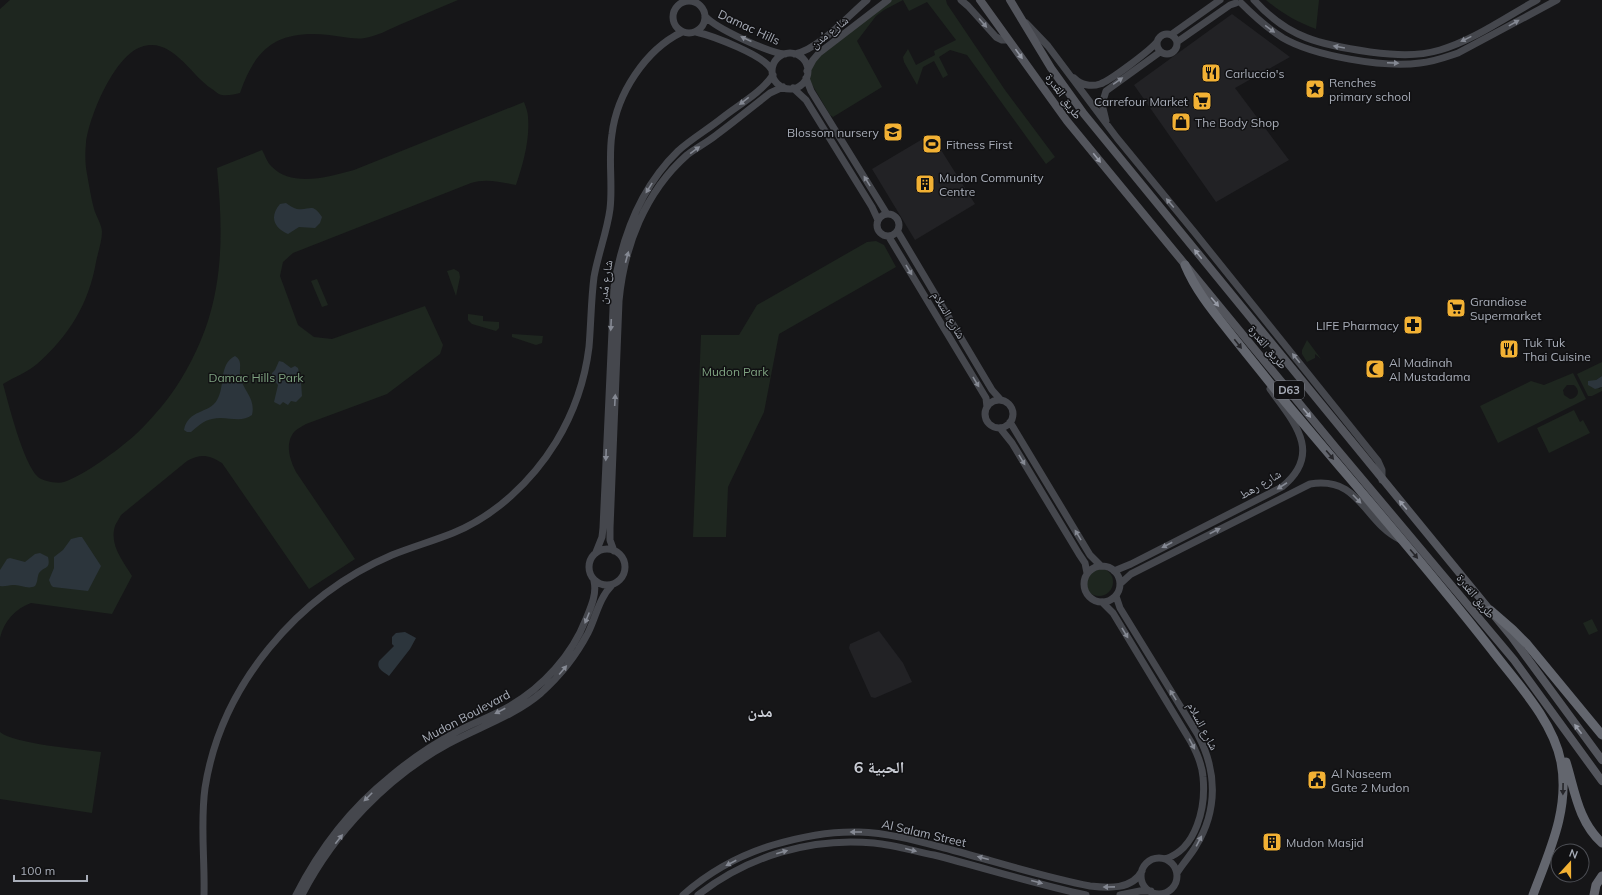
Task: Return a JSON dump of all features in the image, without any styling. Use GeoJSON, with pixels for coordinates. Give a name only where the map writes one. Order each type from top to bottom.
{"type":"FeatureCollection","features":[{"type":"Feature","properties":{"kind":"highway"},"geometry":{"type":"LineString","coordinates":[[1185,265],[1201,294],[1250,358],[1499,660],[1548,726],[1557,747],[1562,769],[1563,788],[1561,815],[1533,895]]}},
{"type":"Feature","properties":{"kind":"highway"},"geometry":{"type":"LineString","coordinates":[[1490,610],[1527,644],[1602,736]]}},
{"type":"Feature","properties":{"kind":"highway"},"geometry":{"type":"LineString","coordinates":[[1527,644],[1542,669],[1602,741]]}},
{"type":"Feature","properties":{"kind":"highway"},"geometry":{"type":"LineString","coordinates":[[1499,660],[1515,676],[1550,726],[1561,749],[1582,815],[1592,832],[1602,843]]}},
{"type":"Feature","properties":{"kind":"highway"},"geometry":{"type":"LineString","coordinates":[[1571,781],[1586,815],[1602,839]]}},
{"type":"Feature","properties":{"kind":"highway"},"geometry":{"type":"LineString","coordinates":[[1594,895],[1596,885],[1602,876]]}},
{"type":"Feature","properties":{"kind":"main road","name":"طريق القدرة"},"geometry":{"type":"LineString","coordinates":[[980,0],[1067,121],[1514,660],[1601,780]]}},
{"type":"Feature","properties":{"kind":"main road","name":"طريق القدرة"},"geometry":{"type":"LineString","coordinates":[[1010,0],[1051,68],[1084,114],[1511,636],[1602,760]]}},
{"type":"Feature","properties":{"kind":"street"},"geometry":{"type":"LineString","coordinates":[[673,23],[678,30],[682,32],[689,34],[696,32],[701,28],[704,22],[705,0]]}},
{"type":"Feature","properties":{"kind":"street","name":"شارع مُدن"},"geometry":{"type":"LineString","coordinates":[[795,54],[802,53],[814,46],[867,0]]}},
{"type":"Feature","properties":{"kind":"street","name":"شارع مُدن"},"geometry":{"type":"LineString","coordinates":[[807,74],[813,60],[819,53],[888,0]]}},
{"type":"Feature","properties":{"kind":"street"},"geometry":{"type":"LineString","coordinates":[[960,0],[968,6],[996,38],[1008,40]]}},
{"type":"Feature","properties":{"kind":"street"},"geometry":{"type":"LineString","coordinates":[[1063,68],[1080,83],[1092,85],[1101,84],[1156,43],[1162,35],[1165,33],[1172,34],[1187,25],[1220,0]]}},
{"type":"Feature","properties":{"kind":"street"},"geometry":{"type":"LineString","coordinates":[[1254,0],[1266,14],[1277,22],[1289,30],[1314,41],[1348,49],[1397,55],[1425,53],[1453,45],[1537,0]]}},
{"type":"Feature","properties":{"kind":"street"},"geometry":{"type":"LineString","coordinates":[[1177,42],[1230,5],[1239,1],[1258,20],[1271,30],[1308,49],[1340,57],[1380,63],[1413,64],[1441,59],[1458,53],[1557,0]]}},
{"type":"Feature","properties":{"kind":"street"},"geometry":{"type":"LineString","coordinates":[[667,40],[673,23],[673,12],[684,2],[692,1],[700,6],[704,14]]}},
{"type":"Feature","properties":{"kind":"street"},"geometry":{"type":"LineString","coordinates":[[1205,11],[1211,19]]}},
{"type":"Feature","properties":{"kind":"street","name":"Damac Hills"},"geometry":{"type":"LineString","coordinates":[[704,14],[716,25],[759,46],[785,54]]}},
{"type":"Feature","properties":{"kind":"street"},"geometry":{"type":"LineString","coordinates":[[851,14],[858,23]]}},
{"type":"Feature","properties":{"kind":"street"},"geometry":{"type":"LineString","coordinates":[[1022,20],[1042,39],[1117,138],[1378,461],[1382,470],[1382,480]]}},
{"type":"Feature","properties":{"kind":"street"},"geometry":{"type":"LineString","coordinates":[[1187,25],[1192,32]]}},
{"type":"Feature","properties":{"kind":"street"},"geometry":{"type":"LineString","coordinates":[[204,895],[202,825],[209,768],[231,710],[249,676],[270,648],[304,611],[336,586],[353,575],[395,554],[455,532],[489,513],[509,497],[532,474],[545,459],[565,426],[580,389],[588,350],[594,282],[610,212],[610,152],[615,119],[624,94],[642,66],[667,40],[682,32]]}},
{"type":"Feature","properties":{"kind":"street","name":"Damac Hills"},"geometry":{"type":"LineString","coordinates":[[696,32],[722,40],[755,56],[767,63],[772,72]]}},
{"type":"Feature","properties":{"kind":"street"},"geometry":{"type":"LineString","coordinates":[[1156,43],[1160,52],[1165,54],[1171,53],[1176,49],[1177,42],[1172,34]]}},
{"type":"Feature","properties":{"kind":"street"},"geometry":{"type":"LineString","coordinates":[[755,56],[755,51],[759,46]]}},
{"type":"Feature","properties":{"kind":"street"},"geometry":{"type":"LineString","coordinates":[[1117,138],[1103,113],[1102,104],[1106,91],[1160,52]]}},
{"type":"Feature","properties":{"kind":"street"},"geometry":{"type":"LineString","coordinates":[[807,74],[802,84],[793,88],[783,87],[774,80],[772,72],[776,60],[785,54],[795,54],[805,62],[811,91],[888,214]]}},
{"type":"Feature","properties":{"kind":"street","name":"شارع مُدن"},"geometry":{"type":"LineString","coordinates":[[596,552],[601,541],[603,528],[614,287],[620,254],[629,227],[636,209],[650,185],[672,157],[684,146],[758,90],[772,72]]}},
{"type":"Feature","properties":{"kind":"street","name":"شارع مُدن"},"geometry":{"type":"LineString","coordinates":[[614,550],[610,540],[610,528],[619,301],[623,273],[632,238],[646,208],[678,165],[693,151],[715,136],[767,95],[783,87]]}},
{"type":"Feature","properties":{"kind":"street"},"geometry":{"type":"LineString","coordinates":[[793,88],[806,100],[872,207],[878,220],[877,226],[879,232],[889,237],[898,232],[900,225],[898,218],[888,214],[884,215],[878,220]]}},
{"type":"Feature","properties":{"kind":"street","name":"شارع السلام"},"geometry":{"type":"LineString","coordinates":[[898,232],[989,385],[1000,399]]}},
{"type":"Feature","properties":{"kind":"street","name":"شارع السلام"},"geometry":{"type":"LineString","coordinates":[[889,237],[986,398],[987,407]]}},
{"type":"Feature","properties":{"kind":"street","name":"شارع رهط"},"geometry":{"type":"LineString","coordinates":[[1114,571],[1131,564],[1282,487],[1296,472],[1301,462],[1302,452],[1302,442],[1299,432],[1257,371],[1250,358]]}},
{"type":"Feature","properties":{"kind":"street"},"geometry":{"type":"LineString","coordinates":[[1000,428],[1010,422],[1013,416],[1013,409],[1007,402],[1000,399],[995,400],[987,407],[985,413],[988,422],[992,426],[1000,428],[1012,443],[1085,564],[1087,573]]}},
{"type":"Feature","properties":{"kind":"street"},"geometry":{"type":"LineString","coordinates":[[1010,422],[1090,555],[1101,566]]}},
{"type":"Feature","properties":{"kind":"street","name":"شارع رهط"},"geometry":{"type":"LineString","coordinates":[[1120,584],[1131,574],[1300,488],[1320,482],[1336,485],[1350,492],[1386,530],[1403,542]]}},
{"type":"Feature","properties":{"kind":"street"},"geometry":{"type":"LineString","coordinates":[[602,550],[614,550],[624,559],[626,566],[622,578],[612,585],[606,586],[594,581],[589,568],[592,557],[596,552],[602,550]]}},
{"type":"Feature","properties":{"kind":"street"},"geometry":{"type":"LineString","coordinates":[[1101,566],[1106,566],[1114,571],[1120,584],[1116,596],[1102,602],[1093,600],[1085,590],[1084,581],[1087,573],[1091,569],[1101,566]]}},
{"type":"Feature","properties":{"kind":"street","name":"Mudon Boulevard"},"geometry":{"type":"LineString","coordinates":[[296,895],[316,860],[342,825],[388,778],[418,755],[446,737],[524,698],[548,677],[568,653],[580,632],[594,598],[596,590],[594,581]]}},
{"type":"Feature","properties":{"kind":"street","name":"Mudon Boulevard"},"geometry":{"type":"LineString","coordinates":[[302,895],[318,868],[341,836],[363,811],[396,780],[420,761],[447,744],[507,716],[540,693],[556,678],[582,643],[603,596],[612,585]]}},
{"type":"Feature","properties":{"kind":"street","name":"شارع السلام"},"geometry":{"type":"LineString","coordinates":[[1116,596],[1120,608],[1198,735],[1208,757],[1211,769],[1213,796],[1209,817],[1197,845],[1177,873]]}},
{"type":"Feature","properties":{"kind":"street","name":"شارع السلام"},"geometry":{"type":"LineString","coordinates":[[1102,602],[1114,613],[1191,742],[1201,764],[1203,788],[1198,821],[1183,848],[1174,856],[1165,859]]}},
{"type":"Feature","properties":{"kind":"street","name":"Al Salam Street"},"geometry":{"type":"LineString","coordinates":[[683,895],[720,868],[763,848],[810,836],[834,833],[859,832],[894,836],[1090,886],[1110,887],[1126,885],[1136,880],[1142,871]]}},
{"type":"Feature","properties":{"kind":"street","name":"Al Salam Street"},"geometry":{"type":"LineString","coordinates":[[698,895],[739,869],[774,854],[810,846],[853,842],[896,846],[1086,895]]}},
{"type":"Feature","properties":{"kind":"street"},"geometry":{"type":"LineString","coordinates":[[1120,895],[1140,891],[1163,893],[1171,889],[1176,882],[1177,873],[1173,864],[1165,859],[1157,858],[1150,861],[1146,864],[1142,871],[1143,883],[1151,891]]}},
{"type":"Feature","properties":{"kind":"shaded area"},"geometry":{"type":"Polygon","coordinates":[[[1232,14],[1290,57],[1235,88],[1289,160],[1216,202],[1134,85],[1232,14]]]}},
{"type":"Feature","properties":{"kind":"shaded area","name":"Mudon Community Centre"},"geometry":{"type":"Polygon","coordinates":[[[931,134],[975,204],[915,240],[872,169],[931,134]]]}},
{"type":"Feature","properties":{"kind":"shaded area"},"geometry":{"type":"Polygon","coordinates":[[[286,203],[297,209],[313,208],[319,212],[322,217],[320,223],[315,228],[299,227],[288,234],[283,232],[276,225],[274,218],[280,204],[286,203]]]}},
{"type":"Feature","properties":{"kind":"shaded area"},"geometry":{"type":"Polygon","coordinates":[[[235,356],[240,362],[240,376],[251,399],[253,409],[252,415],[243,419],[217,418],[209,420],[191,432],[187,432],[184,430],[186,423],[190,418],[209,408],[217,400],[220,394],[226,365],[235,356]]]}},
{"type":"Feature","properties":{"kind":"shaded area"},"geometry":{"type":"Polygon","coordinates":[[[279,361],[291,368],[295,366],[298,368],[301,382],[302,396],[296,402],[291,401],[288,405],[283,402],[280,405],[274,402],[278,385],[272,378],[272,373],[279,361]]]}},
{"type":"Feature","properties":{"kind":"shaded area"},"geometry":{"type":"Polygon","coordinates":[[[1602,376],[1602,387],[1595,389],[1588,385],[1588,381],[1596,380],[1602,376]]]}},
{"type":"Feature","properties":{"kind":"shaded area"},"geometry":{"type":"Polygon","coordinates":[[[82,537],[101,566],[100,568],[88,591],[53,587],[49,580],[54,568],[54,557],[63,550],[71,539],[82,537]]]}},
{"type":"Feature","properties":{"kind":"shaded area"},"geometry":{"type":"Polygon","coordinates":[[[40,553],[48,557],[49,564],[39,573],[35,586],[0,586],[0,570],[7,559],[10,558],[25,562],[35,554],[40,553]]]}},
{"type":"Feature","properties":{"kind":"shaded area"},"geometry":{"type":"Polygon","coordinates":[[[879,631],[903,663],[912,682],[875,698],[871,697],[849,648],[850,644],[879,631]]]}},
{"type":"Feature","properties":{"kind":"shaded area"},"geometry":{"type":"Polygon","coordinates":[[[405,632],[416,638],[410,649],[389,676],[379,668],[379,661],[394,646],[392,644],[392,637],[396,633],[405,632]]]}},
{"type":"Feature","properties":{"kind":"green space","name":"Damac Hills Park"},"geometry":{"type":"Polygon","coordinates":[[[10,0],[458,0],[382,33],[369,37],[356,39],[311,34],[296,35],[283,39],[272,44],[254,63],[246,77],[240,93],[224,95],[218,94],[204,83],[180,59],[162,47],[152,45],[141,47],[121,62],[104,89],[92,118],[86,143],[86,170],[89,187],[94,209],[102,232],[93,277],[83,305],[68,330],[48,353],[33,367],[3,384],[17,433],[27,460],[32,470],[38,477],[50,482],[64,482],[82,474],[111,455],[135,435],[153,417],[169,397],[181,380],[192,360],[208,321],[217,283],[221,226],[217,168],[262,150],[271,166],[280,173],[289,177],[300,179],[322,178],[354,170],[524,102],[528,115],[528,134],[516,185],[488,181],[471,183],[293,253],[283,262],[280,276],[298,325],[314,337],[332,339],[425,306],[443,345],[440,354],[387,394],[306,424],[296,430],[292,436],[289,452],[296,472],[355,559],[309,589],[222,463],[213,458],[201,456],[187,461],[121,515],[117,522],[114,533],[115,546],[132,576],[112,614],[31,603],[11,616],[4,626],[0,638],[0,9],[10,0]]]}},
{"type":"Feature","properties":{"kind":"green space"},"geometry":{"type":"Polygon","coordinates":[[[888,0],[903,0],[876,16],[857,41],[882,87],[833,117],[830,115],[810,81],[809,74],[812,61],[888,0]]]}},
{"type":"Feature","properties":{"kind":"green space"},"geometry":{"type":"Polygon","coordinates":[[[903,0],[946,0],[947,4],[1005,90],[1055,157],[1046,164],[967,55],[950,50],[939,57],[948,75],[943,78],[934,61],[923,67],[917,85],[904,62],[903,57],[908,49],[916,65],[935,55],[934,51],[956,40],[927,2],[909,11],[903,0]]]}},
{"type":"Feature","properties":{"kind":"green space"},"geometry":{"type":"Polygon","coordinates":[[[1266,0],[1319,0],[1316,29],[1290,17],[1266,0]]]}},
{"type":"Feature","properties":{"kind":"green space","name":"Mudon Park"},"geometry":{"type":"Polygon","coordinates":[[[876,241],[884,245],[896,267],[779,334],[764,412],[728,487],[726,537],[693,537],[701,335],[739,335],[757,305],[867,242],[876,241]]]}},
{"type":"Feature","properties":{"kind":"green space"},"geometry":{"type":"Polygon","coordinates":[[[454,269],[459,272],[460,277],[456,296],[447,271],[454,269]]]}},
{"type":"Feature","properties":{"kind":"green space"},"geometry":{"type":"Polygon","coordinates":[[[317,279],[328,305],[322,307],[311,281],[317,279]]]}},
{"type":"Feature","properties":{"kind":"green space"},"geometry":{"type":"Polygon","coordinates":[[[468,314],[483,316],[483,321],[499,322],[499,328],[496,331],[472,324],[468,320],[468,314]]]}},
{"type":"Feature","properties":{"kind":"green space"},"geometry":{"type":"Polygon","coordinates":[[[512,334],[543,336],[542,343],[536,345],[512,337],[512,334]]]}},
{"type":"Feature","properties":{"kind":"green space"},"geometry":{"type":"Polygon","coordinates":[[[1307,340],[1321,359],[1315,354],[1315,358],[1307,362],[1302,354],[1302,350],[1307,340]]]}},
{"type":"Feature","properties":{"kind":"green space"},"geometry":{"type":"Polygon","coordinates":[[[1602,362],[1602,376],[1596,380],[1599,389],[1602,387],[1602,391],[1592,396],[1588,396],[1577,374],[1602,362]]]}},
{"type":"Feature","properties":{"kind":"green space"},"geometry":{"type":"Polygon","coordinates":[[[1573,373],[1586,399],[1498,443],[1480,406],[1531,381],[1544,385],[1573,373]],[[1567,385],[1563,390],[1564,395],[1570,399],[1578,394],[1574,385],[1567,385]]]}},
{"type":"Feature","properties":{"kind":"green space"},"geometry":{"type":"Polygon","coordinates":[[[1574,410],[1580,422],[1583,420],[1590,433],[1549,453],[1537,428],[1574,410]]]}},
{"type":"Feature","properties":{"kind":"green space"},"geometry":{"type":"Polygon","coordinates":[[[1099,568],[1109,572],[1113,582],[1109,592],[1099,596],[1089,592],[1085,582],[1089,572],[1099,568]]]}},
{"type":"Feature","properties":{"kind":"green space"},"geometry":{"type":"Polygon","coordinates":[[[1592,619],[1598,631],[1589,635],[1583,623],[1592,619]]]}},
{"type":"Feature","properties":{"kind":"green space"},"geometry":{"type":"Polygon","coordinates":[[[0,732],[7,736],[32,743],[101,752],[92,813],[0,799],[0,732]]]}},
{"type":"Feature","properties":{"kind":"place","name":"Carluccio's"},"geometry":{"type":"Point","coordinates":[1211,73]}},
{"type":"Feature","properties":{"kind":"place","name":"Renches primary school"},"geometry":{"type":"Point","coordinates":[1315,89]}},
{"type":"Feature","properties":{"kind":"place","name":"Carrefour Market"},"geometry":{"type":"Point","coordinates":[1202,101]}},
{"type":"Feature","properties":{"kind":"place","name":"The Body Shop"},"geometry":{"type":"Point","coordinates":[1181,122]}},
{"type":"Feature","properties":{"kind":"place","name":"Blossom nursery"},"geometry":{"type":"Point","coordinates":[893,132]}},
{"type":"Feature","properties":{"kind":"place","name":"Fitness First"},"geometry":{"type":"Point","coordinates":[932,144]}},
{"type":"Feature","properties":{"kind":"place","name":"Mudon Community Centre"},"geometry":{"type":"Point","coordinates":[925,184]}},
{"type":"Feature","properties":{"kind":"place","name":"Grandiose Supermarket"},"geometry":{"type":"Point","coordinates":[1456,308]}},
{"type":"Feature","properties":{"kind":"place","name":"LIFE Pharmacy"},"geometry":{"type":"Point","coordinates":[1413,325]}},
{"type":"Feature","properties":{"kind":"place","name":"Tuk Tuk Thai Cuisine"},"geometry":{"type":"Point","coordinates":[1509,349]}},
{"type":"Feature","properties":{"kind":"place","name":"Al Madinah Al Mustadama"},"geometry":{"type":"Point","coordinates":[1375,369]}},
{"type":"Feature","properties":{"kind":"place","name":"Al Naseem Gate 2 Mudon"},"geometry":{"type":"Point","coordinates":[1317,780]}},
{"type":"Feature","properties":{"kind":"place","name":"Mudon Masjid"},"geometry":{"type":"Point","coordinates":[1272,842]}},
{"type":"Feature","properties":{"kind":"district","name":"مدن"},"geometry":{"type":"Point","coordinates":[760,711]}},
{"type":"Feature","properties":{"kind":"district","name":"الحبية 6"},"geometry":{"type":"Point","coordinates":[879,767]}}]}
